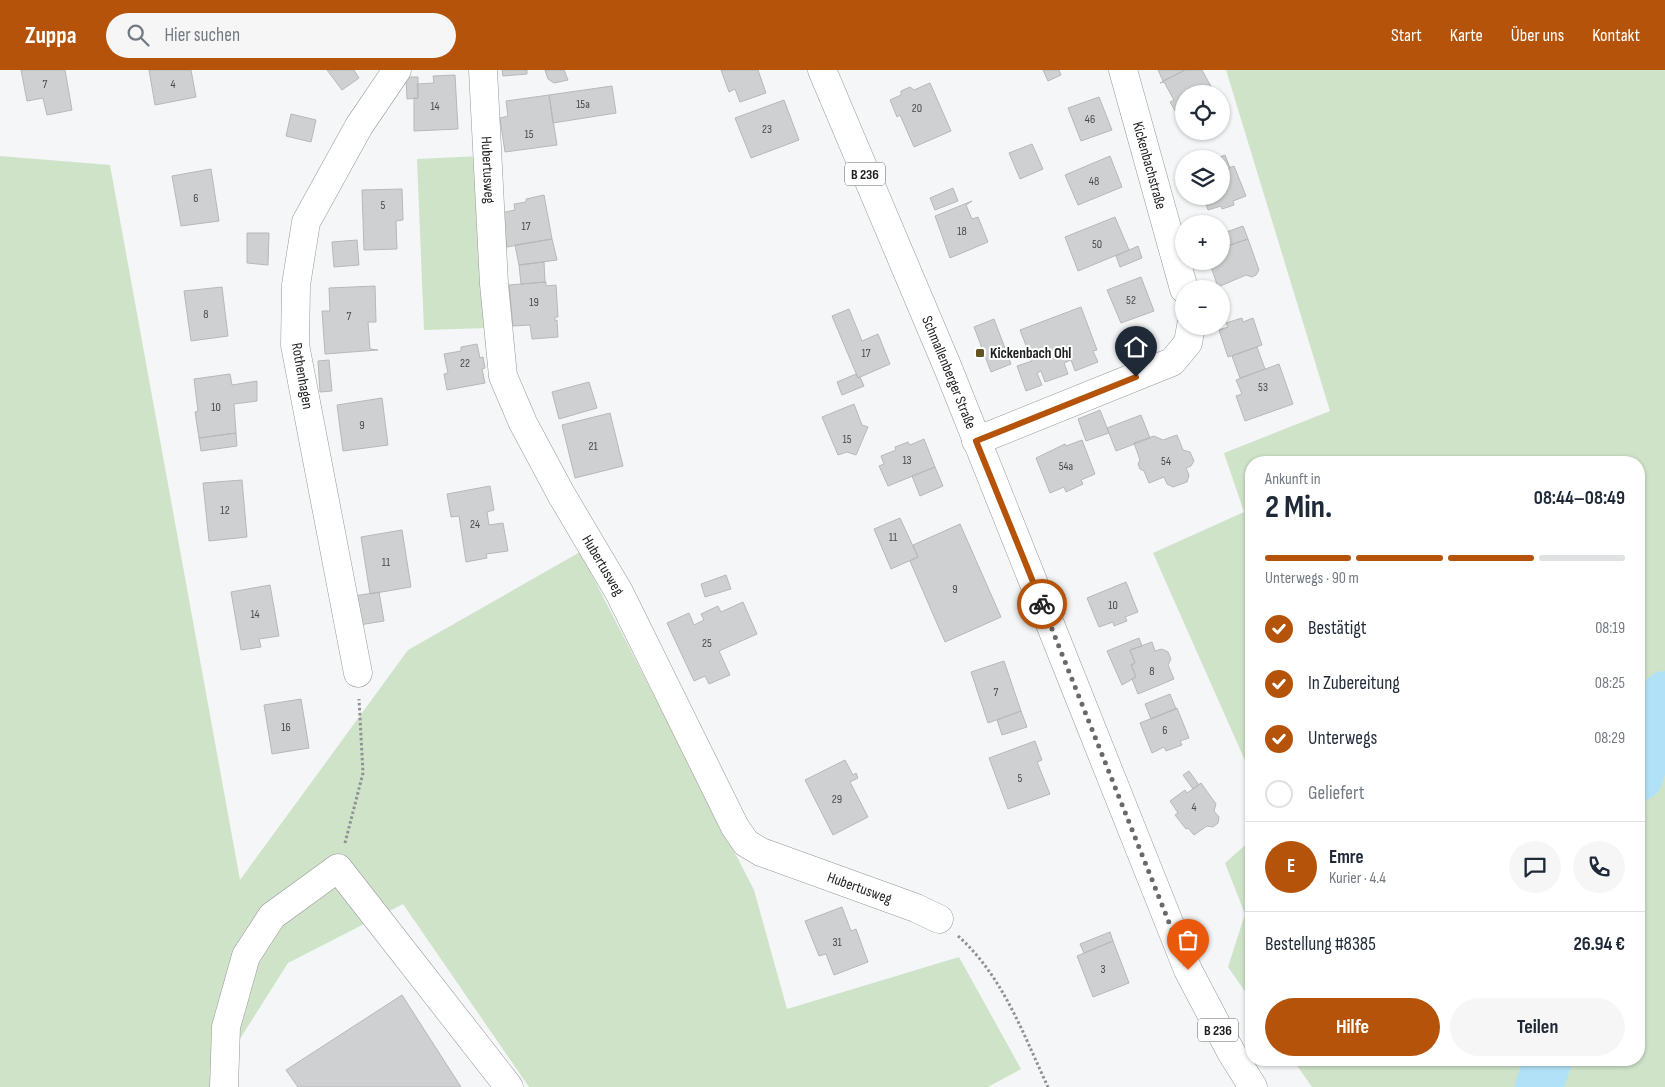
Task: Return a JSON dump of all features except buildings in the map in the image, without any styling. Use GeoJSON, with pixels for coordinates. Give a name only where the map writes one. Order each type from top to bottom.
{"type":"FeatureCollection","features":[{"type":"Feature","properties":{"kind":"street","name":"Rothenhagen"},"geometry":{"type":"LineString","coordinates":[[358,673],[295,345],[296,285],[306,222],[359,126],[397,70]]}},
{"type":"Feature","properties":{"kind":"street","name":"Hubertusweg"},"geometry":{"type":"LineString","coordinates":[[483,70],[494,284],[504,376],[523,423],[561,494],[618,592],[735,827],[746,843],[761,852],[916,908],[939,919]]}},
{"type":"Feature","properties":{"kind":"street","name":"Schmallenberger Straße"},"geometry":{"type":"LineString","coordinates":[[822,70],[926,314],[1188,970],[1231,1052],[1253,1087]]}},
{"type":"Feature","properties":{"kind":"street","name":"Kickenbachstraße"},"geometry":{"type":"LineString","coordinates":[[1123,70],[1181,280]]}},
{"type":"Feature","properties":{"kind":"street"},"geometry":{"type":"LineString","coordinates":[[976,441],[1172,362],[1188,343],[1189,335]]}},
{"type":"Feature","properties":{"kind":"street"},"geometry":{"type":"LineString","coordinates":[[224,1087],[226,1027],[246,956],[272,916],[338,868],[509,1087]]}},
{"type":"Feature","properties":{"kind":"path"},"geometry":{"type":"LineString","coordinates":[[338,868],[362,773],[358,673]]}},
{"type":"Feature","properties":{"kind":"path"},"geometry":{"type":"LineString","coordinates":[[939,919],[968,945],[1002,988],[1048,1087]]}},
{"type":"Feature","properties":{"kind":"green space"},"geometry":{"type":"Polygon","coordinates":[[[1226,70],[1665,70],[1665,1087],[1312,1087],[1297,1066],[1645,1066],[1645,456],[1245,456],[1245,760],[1153,553],[1244,512],[1224,453],[1330,411],[1226,70]]]}},
{"type":"Feature","properties":{"kind":"green space"},"geometry":{"type":"Polygon","coordinates":[[[0,156],[110,165],[240,880],[408,650],[580,552],[754,890],[787,1009],[959,957],[1021,1069],[988,1087],[529,1087],[403,904],[288,963],[212,1083],[212,1087],[0,1087],[0,156]]]}},
{"type":"Feature","properties":{"kind":"green space"},"geometry":{"type":"Polygon","coordinates":[[[481,156],[489,328],[424,330],[417,159],[481,156]]]}},
{"type":"Feature","properties":{"kind":"green space"},"geometry":{"type":"Polygon","coordinates":[[[1245,845],[1245,914],[1225,863],[1245,845]]]}},
{"type":"Feature","properties":{"kind":"green space"},"geometry":{"type":"Polygon","coordinates":[[[1245,914],[1245,991],[1228,967],[1245,914]]]}},
{"type":"Feature","properties":{"kind":"waterway"},"geometry":{"type":"LineString","coordinates":[[1645,758],[1665,695]]}},
{"type":"Feature","properties":{"kind":"waterway"},"geometry":{"type":"LineString","coordinates":[[1539,1087],[1546,1066]]}},
{"type":"Feature","properties":{"kind":"way so far"},"geometry":{"type":"LineString","coordinates":[[1042,604],[1188,970]]}},
{"type":"Feature","properties":{"kind":"place","name":"Kickenbach Ohl"},"geometry":{"type":"Point","coordinates":[980,353]}},
{"type":"Feature","properties":{"kind":"route"},"geometry":{"type":"LineString","coordinates":[[1042,604],[976,441],[1136,377]]}}]}
